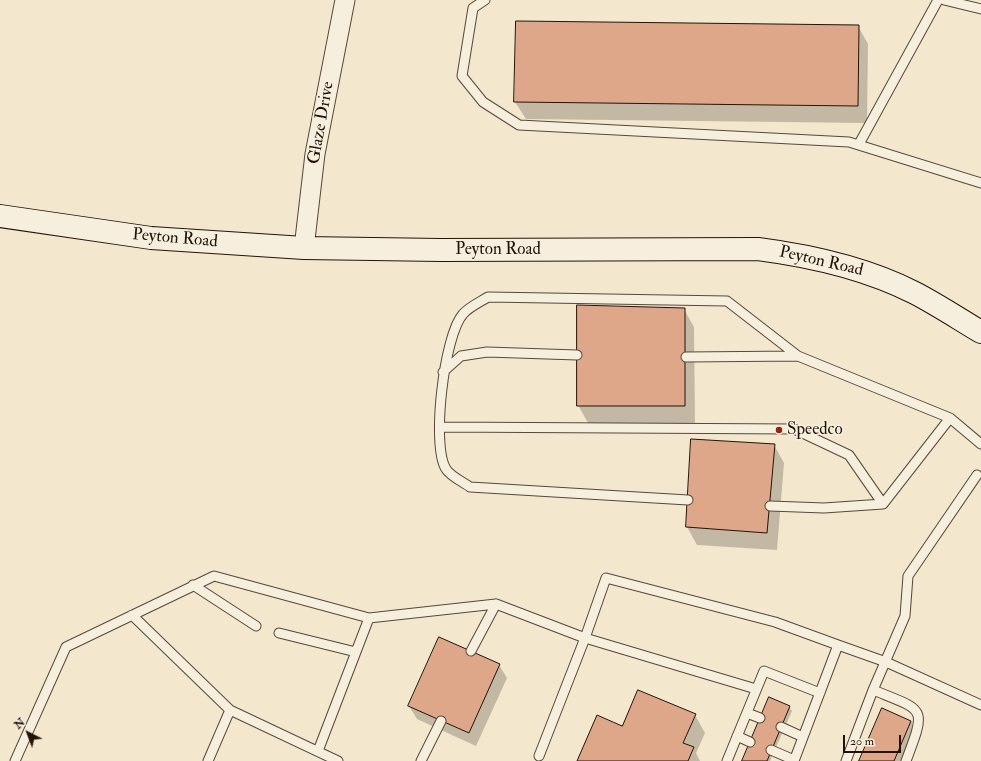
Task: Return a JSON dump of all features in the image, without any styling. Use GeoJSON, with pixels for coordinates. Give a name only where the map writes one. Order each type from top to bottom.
{"type":"FeatureCollection","features":[{"type":"Feature","properties":{"kind":"street","name":"Glaze Drive"},"geometry":{"type":"LineString","coordinates":[[304,248],[315,154],[345,0]]}},
{"type":"Feature","properties":{"kind":"street","name":"Peyton Road"},"geometry":{"type":"LineString","coordinates":[[0,216],[151,238],[304,248],[441,250],[758,249],[802,255],[839,263],[874,275],[915,293],[981,332]]}},
{"type":"Feature","properties":{"kind":"lane"},"geometry":{"type":"LineString","coordinates":[[485,0],[473,8],[462,76],[482,102],[519,125],[849,142],[981,184]]}},
{"type":"Feature","properties":{"kind":"lane"},"geometry":{"type":"LineString","coordinates":[[858,144],[938,0]]}},
{"type":"Feature","properties":{"kind":"lane"},"geometry":{"type":"LineString","coordinates":[[944,0],[981,9]]}},
{"type":"Feature","properties":{"kind":"lane"},"geometry":{"type":"LineString","coordinates":[[688,500],[470,487],[446,469],[439,443],[443,372],[452,337],[462,315],[488,297],[727,301],[798,356],[950,418],[981,444]]}},
{"type":"Feature","properties":{"kind":"lane"},"geometry":{"type":"LineString","coordinates":[[443,372],[461,356],[487,352],[577,355]]}},
{"type":"Feature","properties":{"kind":"lane"},"geometry":{"type":"LineString","coordinates":[[686,357],[798,356]]}},
{"type":"Feature","properties":{"kind":"lane"},"geometry":{"type":"LineString","coordinates":[[770,506],[824,508],[883,504],[950,418]]}},
{"type":"Feature","properties":{"kind":"lane"},"geometry":{"type":"LineString","coordinates":[[440,427],[794,430],[849,455],[883,504]]}},
{"type":"Feature","properties":{"kind":"lane"},"geometry":{"type":"LineString","coordinates":[[846,761],[873,690],[905,616],[908,576],[977,475]]}},
{"type":"Feature","properties":{"kind":"lane"},"geometry":{"type":"LineString","coordinates":[[15,761],[66,647],[214,576],[369,618],[496,604],[585,638],[756,690]]}},
{"type":"Feature","properties":{"kind":"lane"},"geometry":{"type":"LineString","coordinates":[[539,756],[585,638],[606,578],[774,622],[886,662],[981,705]]}},
{"type":"Feature","properties":{"kind":"lane"},"geometry":{"type":"LineString","coordinates":[[193,585],[256,626]]}},
{"type":"Feature","properties":{"kind":"lane"},"geometry":{"type":"LineString","coordinates":[[471,651],[496,604]]}},
{"type":"Feature","properties":{"kind":"lane"},"geometry":{"type":"LineString","coordinates":[[132,615],[230,710],[338,761]]}},
{"type":"Feature","properties":{"kind":"lane"},"geometry":{"type":"LineString","coordinates":[[318,752],[369,618]]}},
{"type":"Feature","properties":{"kind":"lane"},"geometry":{"type":"LineString","coordinates":[[279,633],[356,652]]}},
{"type":"Feature","properties":{"kind":"lane"},"geometry":{"type":"LineString","coordinates":[[771,750],[794,760],[838,645]]}},
{"type":"Feature","properties":{"kind":"lane"},"geometry":{"type":"LineString","coordinates":[[730,760],[737,736],[764,671],[820,693]]}},
{"type":"Feature","properties":{"kind":"lane"},"geometry":{"type":"LineString","coordinates":[[873,690],[912,706],[920,717],[919,727],[906,761]]}},
{"type":"Feature","properties":{"kind":"lane"},"geometry":{"type":"LineString","coordinates":[[208,761],[230,710]]}},
{"type":"Feature","properties":{"kind":"lane"},"geometry":{"type":"LineString","coordinates":[[747,713],[760,718]]}},
{"type":"Feature","properties":{"kind":"lane"},"geometry":{"type":"LineString","coordinates":[[421,761],[441,721]]}},
{"type":"Feature","properties":{"kind":"lane"},"geometry":{"type":"LineString","coordinates":[[781,728],[803,737]]}},
{"type":"Feature","properties":{"kind":"lane"},"geometry":{"type":"LineString","coordinates":[[737,736],[750,742]]}},
{"type":"Feature","properties":{"kind":"building"},"geometry":{"type":"Polygon","coordinates":[[[516,21],[859,25],[858,106],[514,102],[516,21]]]}},
{"type":"Feature","properties":{"kind":"building"},"geometry":{"type":"Polygon","coordinates":[[[577,305],[685,308],[685,406],[577,406],[577,305]]]}},
{"type":"Feature","properties":{"kind":"building"},"geometry":{"type":"Polygon","coordinates":[[[691,439],[775,444],[767,533],[686,527],[691,439]]]}},
{"type":"Feature","properties":{"kind":"building"},"geometry":{"type":"Polygon","coordinates":[[[439,637],[500,664],[469,733],[408,706],[439,637]]]}},
{"type":"Feature","properties":{"kind":"building"},"geometry":{"type":"Polygon","coordinates":[[[638,690],[696,714],[683,743],[694,747],[688,761],[577,761],[597,715],[622,726],[638,690]]]}},
{"type":"Feature","properties":{"kind":"building"},"geometry":{"type":"Polygon","coordinates":[[[769,697],[790,706],[767,761],[742,761],[769,697]]]}},
{"type":"Feature","properties":{"kind":"building"},"geometry":{"type":"Polygon","coordinates":[[[882,708],[911,721],[894,761],[859,761],[882,708]]]}},
{"type":"Feature","properties":{"kind":"place","name":"Speedco"},"geometry":{"type":"Point","coordinates":[779,430]}}]}
